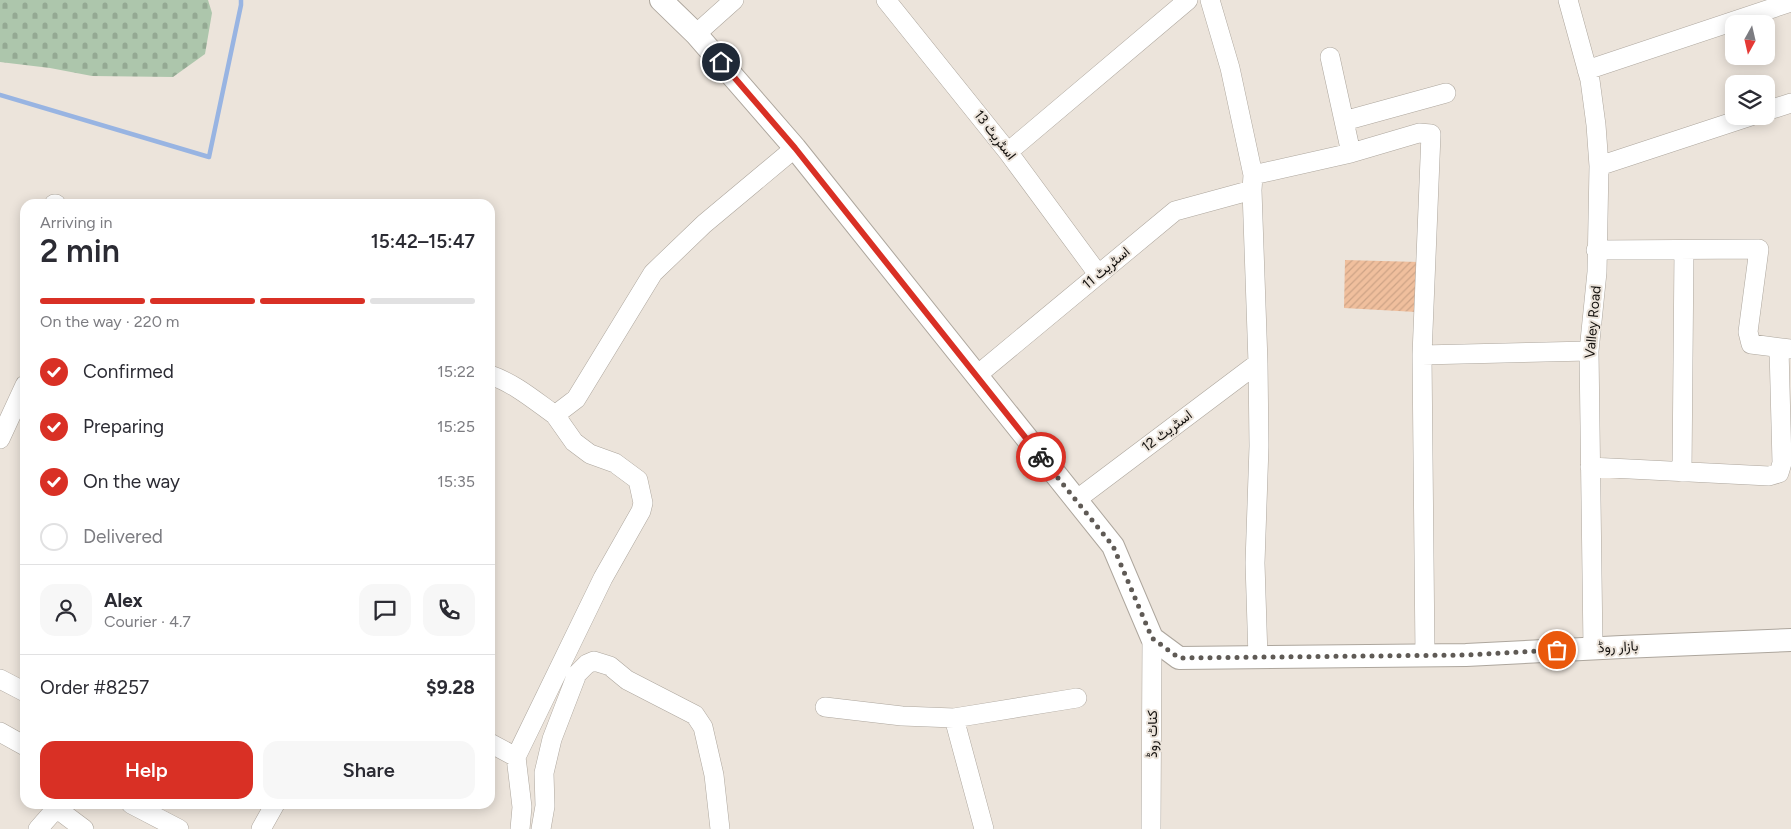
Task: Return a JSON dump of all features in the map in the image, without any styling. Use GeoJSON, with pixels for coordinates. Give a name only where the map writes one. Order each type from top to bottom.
{"type":"FeatureCollection","features":[{"type":"Feature","properties":{"kind":"street"},"geometry":{"type":"LineString","coordinates":[[661,0],[696,34],[795,148],[1113,546],[1152,638]]}},
{"type":"Feature","properties":{"kind":"street"},"geometry":{"type":"LineString","coordinates":[[696,34],[734,0]]}},
{"type":"Feature","properties":{"kind":"street","name":"اسٹریٹ 13"},"geometry":{"type":"LineString","coordinates":[[886,0],[1008,152],[1098,274]]}},
{"type":"Feature","properties":{"kind":"street"},"geometry":{"type":"LineString","coordinates":[[1008,152],[1188,0]]}},
{"type":"Feature","properties":{"kind":"street"},"geometry":{"type":"LineString","coordinates":[[1210,0],[1230,68],[1252,182],[1258,362],[1259,446],[1255,563],[1258,658]]}},
{"type":"Feature","properties":{"kind":"street","name":"Valley Road"},"geometry":{"type":"LineString","coordinates":[[1568,0],[1590,80],[1596,125],[1598,166],[1597,272],[1589,351],[1593,648]]}},
{"type":"Feature","properties":{"kind":"street"},"geometry":{"type":"LineString","coordinates":[[1587,70],[1791,2]]}},
{"type":"Feature","properties":{"kind":"street"},"geometry":{"type":"LineString","coordinates":[[1330,57],[1351,153]]}},
{"type":"Feature","properties":{"kind":"street"},"geometry":{"type":"LineString","coordinates":[[1344,120],[1446,93]]}},
{"type":"Feature","properties":{"kind":"street"},"geometry":{"type":"LineString","coordinates":[[1775,108],[1791,103]]}},
{"type":"Feature","properties":{"kind":"street"},"geometry":{"type":"LineString","coordinates":[[1598,166],[1725,124]]}},
{"type":"Feature","properties":{"kind":"street","name":"اسٹریٹ 11"},"geometry":{"type":"LineString","coordinates":[[976,376],[1175,211],[1252,182],[1419,133],[1431,134],[1422,355]]}},
{"type":"Feature","properties":{"kind":"street"},"geometry":{"type":"LineString","coordinates":[[555,415],[576,399],[653,273],[704,224],[795,148]]}},
{"type":"Feature","properties":{"kind":"street"},"geometry":{"type":"LineString","coordinates":[[1590,466],[1769,476],[1779,473],[1782,463],[1785,348],[1751,344],[1748,332],[1759,249],[1596,250]]}},
{"type":"Feature","properties":{"kind":"street"},"geometry":{"type":"LineString","coordinates":[[1682,472],[1684,250]]}},
{"type":"Feature","properties":{"kind":"street"},"geometry":{"type":"LineString","coordinates":[[1425,656],[1422,355],[1589,351]]}},
{"type":"Feature","properties":{"kind":"street","name":"اسٹریٹ 12"},"geometry":{"type":"LineString","coordinates":[[1076,500],[1258,362]]}},
{"type":"Feature","properties":{"kind":"street"},"geometry":{"type":"LineString","coordinates":[[495,377],[521,390],[555,415],[574,442],[590,454],[615,463],[638,480],[643,503],[641,511],[603,578],[516,757],[522,807],[520,829]]}},
{"type":"Feature","properties":{"kind":"street"},"geometry":{"type":"LineString","coordinates":[[0,439],[20,396]]}},
{"type":"Feature","properties":{"kind":"street","name":"بازار روڈ"},"geometry":{"type":"LineString","coordinates":[[1152,638],[1179,658],[1466,655],[1791,640]]}},
{"type":"Feature","properties":{"kind":"street","name":"کناٹ روڈ"},"geometry":{"type":"LineString","coordinates":[[1151,829],[1152,638]]}},
{"type":"Feature","properties":{"kind":"street"},"geometry":{"type":"LineString","coordinates":[[541,829],[545,806],[544,774],[552,739],[578,674],[587,664],[594,661],[610,666],[627,680],[696,715],[703,727],[712,767],[720,829]]}},
{"type":"Feature","properties":{"kind":"street"},"geometry":{"type":"LineString","coordinates":[[0,679],[20,689]]}},
{"type":"Feature","properties":{"kind":"street"},"geometry":{"type":"LineString","coordinates":[[825,708],[902,716],[954,718],[1077,698]]}},
{"type":"Feature","properties":{"kind":"street"},"geometry":{"type":"LineString","coordinates":[[954,718],[984,829]]}},
{"type":"Feature","properties":{"kind":"street"},"geometry":{"type":"LineString","coordinates":[[0,732],[20,743]]}},
{"type":"Feature","properties":{"kind":"street"},"geometry":{"type":"LineString","coordinates":[[495,746],[516,757]]}},
{"type":"Feature","properties":{"kind":"street"},"geometry":{"type":"LineString","coordinates":[[38,829],[55,809]]}},
{"type":"Feature","properties":{"kind":"street"},"geometry":{"type":"LineString","coordinates":[[61,809],[84,829]]}},
{"type":"Feature","properties":{"kind":"street"},"geometry":{"type":"LineString","coordinates":[[141,809],[179,829]]}},
{"type":"Feature","properties":{"kind":"street"},"geometry":{"type":"LineString","coordinates":[[261,829],[272,809]]}},
{"type":"Feature","properties":{"kind":"green space"},"geometry":{"type":"Polygon","coordinates":[[[0,0],[208,0],[212,13],[205,54],[173,77],[92,76],[50,68],[0,62],[0,0]]]}},
{"type":"Feature","properties":{"kind":"building"},"geometry":{"type":"Polygon","coordinates":[[[1345,260],[1419,262],[1416,312],[1344,308],[1345,260]]]}},
{"type":"Feature","properties":{"kind":"waterway"},"geometry":{"type":"LineString","coordinates":[[0,95],[209,157],[241,0]]}},
{"type":"Feature","properties":{"kind":"way so far"},"geometry":{"type":"LineString","coordinates":[[1041,457],[1113,546],[1152,638],[1179,658],[1466,655],[1557,650]]}},
{"type":"Feature","properties":{"kind":"route"},"geometry":{"type":"LineString","coordinates":[[721,62],[795,148],[1041,457]]}}]}
